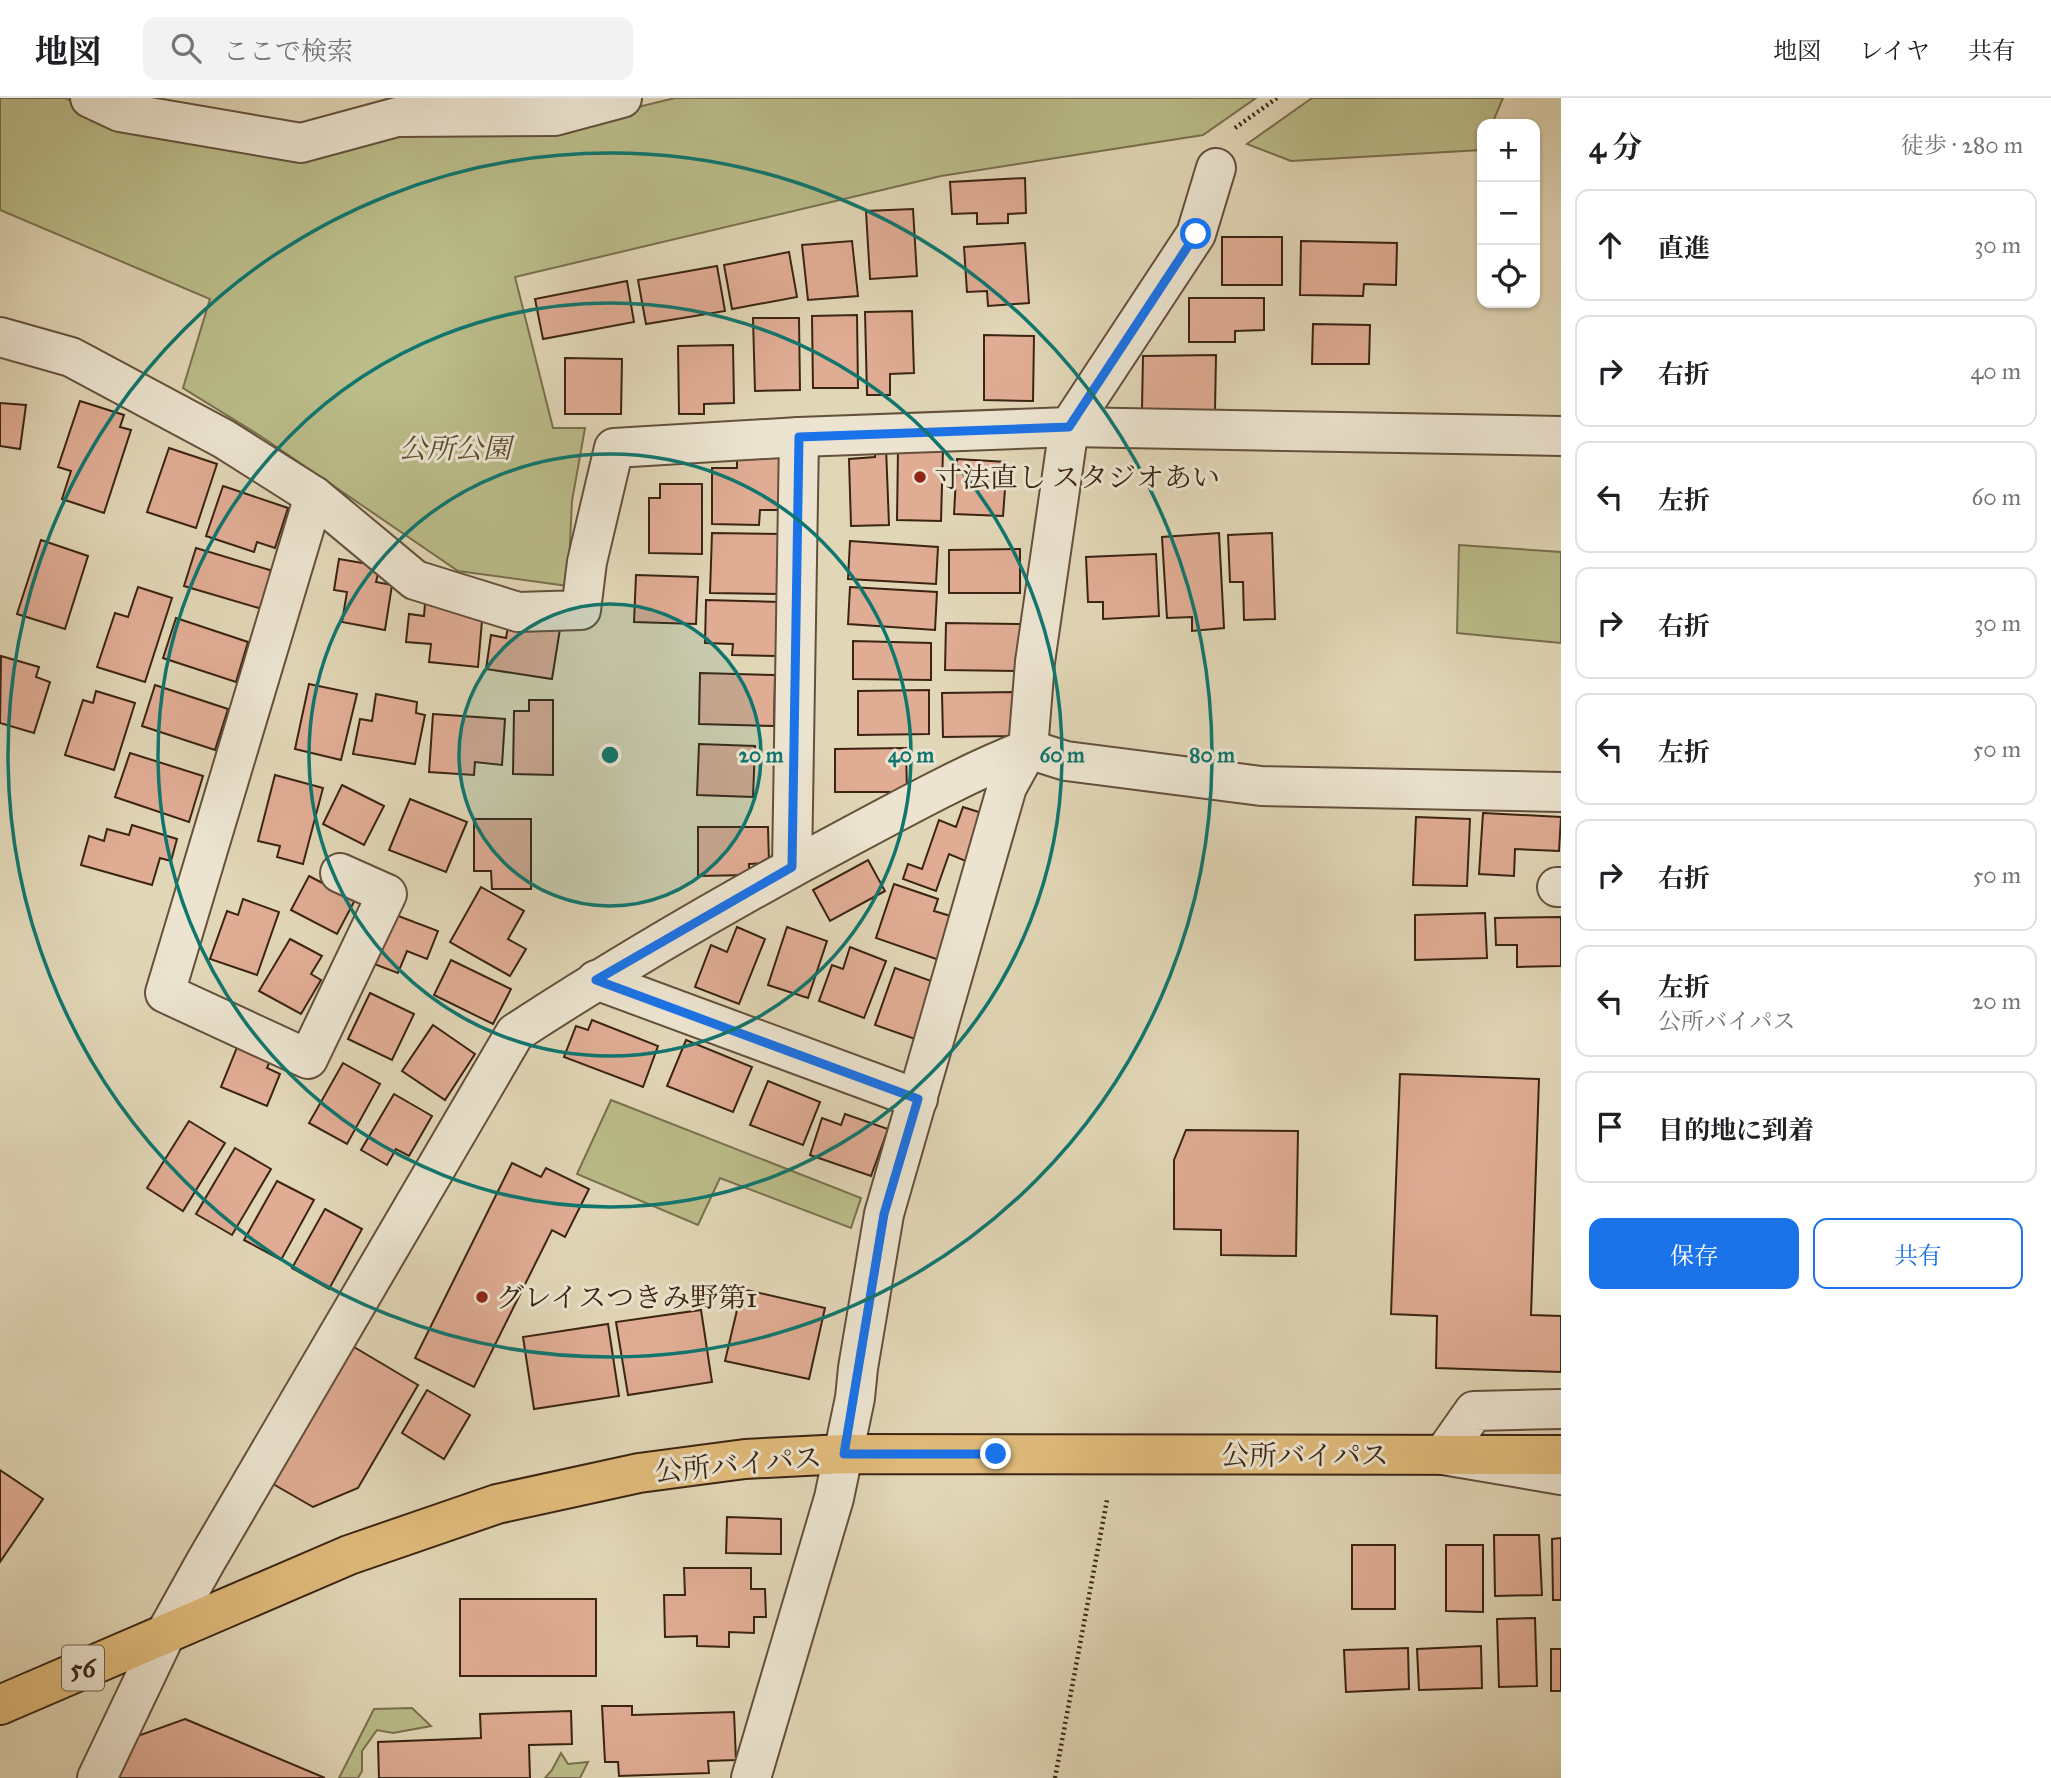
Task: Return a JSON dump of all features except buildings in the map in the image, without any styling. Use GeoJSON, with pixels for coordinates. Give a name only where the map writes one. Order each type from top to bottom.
{"type":"FeatureCollection","features":[{"type":"Feature","properties":{"kind":"main road","name":"公所バイパス"},"geometry":{"type":"LineString","coordinates":[[0,1704],[349,1555],[497,1504],[639,1473],[745,1459],[844,1454],[1561,1455]]}},
{"type":"Feature","properties":{"kind":"street"},"geometry":{"type":"LineString","coordinates":[[90,98],[120,111],[301,144],[397,117],[555,116],[622,98]]}},
{"type":"Feature","properties":{"kind":"street"},"geometry":{"type":"LineString","coordinates":[[751,1778],[834,1498],[844,1454],[884,1214],[1007,788],[1028,749],[1035,662],[1069,427],[1196,234],[1216,167]]}},
{"type":"Feature","properties":{"kind":"street"},"geometry":{"type":"LineString","coordinates":[[0,337],[71,357],[224,439],[314,496],[415,580],[518,612],[581,610],[587,562],[614,448],[799,437],[1069,427],[1561,436]]}},
{"type":"Feature","properties":{"kind":"street"},"geometry":{"type":"LineString","coordinates":[[792,867],[799,437]]}},
{"type":"Feature","properties":{"kind":"street"},"geometry":{"type":"LineString","coordinates":[[314,496],[165,993],[308,1059],[387,894],[340,873]]}},
{"type":"Feature","properties":{"kind":"street"},"geometry":{"type":"LineString","coordinates":[[97,1778],[167,1631],[515,1033],[596,980],[792,867],[980,768],[1028,749],[1066,761],[1261,786],[1561,792]]}},
{"type":"Feature","properties":{"kind":"street"},"geometry":{"type":"LineString","coordinates":[[596,980],[918,1099]]}},
{"type":"Feature","properties":{"kind":"street"},"geometry":{"type":"LineString","coordinates":[[1561,1409],[1474,1411],[1443,1455],[1561,1475]]}},
{"type":"Feature","properties":{"kind":"path"},"geometry":{"type":"LineString","coordinates":[[1055,1778],[1107,1497],[1120,1454]]}},
{"type":"Feature","properties":{"kind":"green space","name":"公所公園"},"geometry":{"type":"Polygon","coordinates":[[[0,98],[65,98],[116,121],[398,127],[560,126],[675,98],[1256,98],[1203,135],[941,176],[515,277],[553,428],[585,428],[572,501],[568,586],[458,571],[262,437],[183,388],[210,299],[0,210],[0,98]]]}},
{"type":"Feature","properties":{"kind":"green space"},"geometry":{"type":"Polygon","coordinates":[[[1312,98],[1503,98],[1494,119],[1477,119],[1477,150],[1291,161],[1247,144],[1312,98]]]}},
{"type":"Feature","properties":{"kind":"green space"},"geometry":{"type":"Polygon","coordinates":[[[1459,545],[1561,552],[1561,643],[1457,633],[1459,545]]]}},
{"type":"Feature","properties":{"kind":"green space"},"geometry":{"type":"Polygon","coordinates":[[[611,1100],[861,1198],[851,1228],[720,1178],[698,1225],[577,1174],[611,1100]]]}},
{"type":"Feature","properties":{"kind":"green space"},"geometry":{"type":"Polygon","coordinates":[[[412,1708],[431,1726],[393,1733],[377,1730],[362,1751],[362,1771],[358,1778],[339,1778],[374,1709],[412,1708]]]}},
{"type":"Feature","properties":{"kind":"green space"},"geometry":{"type":"Polygon","coordinates":[[[561,1753],[568,1764],[588,1762],[580,1778],[545,1778],[561,1753]]]}},
{"type":"Feature","properties":{"kind":"place","name":"寸法直し スタジオあい"},"geometry":{"type":"Point","coordinates":[920,477]}},
{"type":"Feature","properties":{"kind":"place","name":"グレイスつきみ野第1"},"geometry":{"type":"Point","coordinates":[482,1297]}},
{"type":"Feature","properties":{"kind":"route"},"geometry":{"type":"LineString","coordinates":[[996,1454],[844,1454],[884,1214],[918,1099],[596,980],[792,867],[799,437],[1069,427],[1196,234]]}}]}
